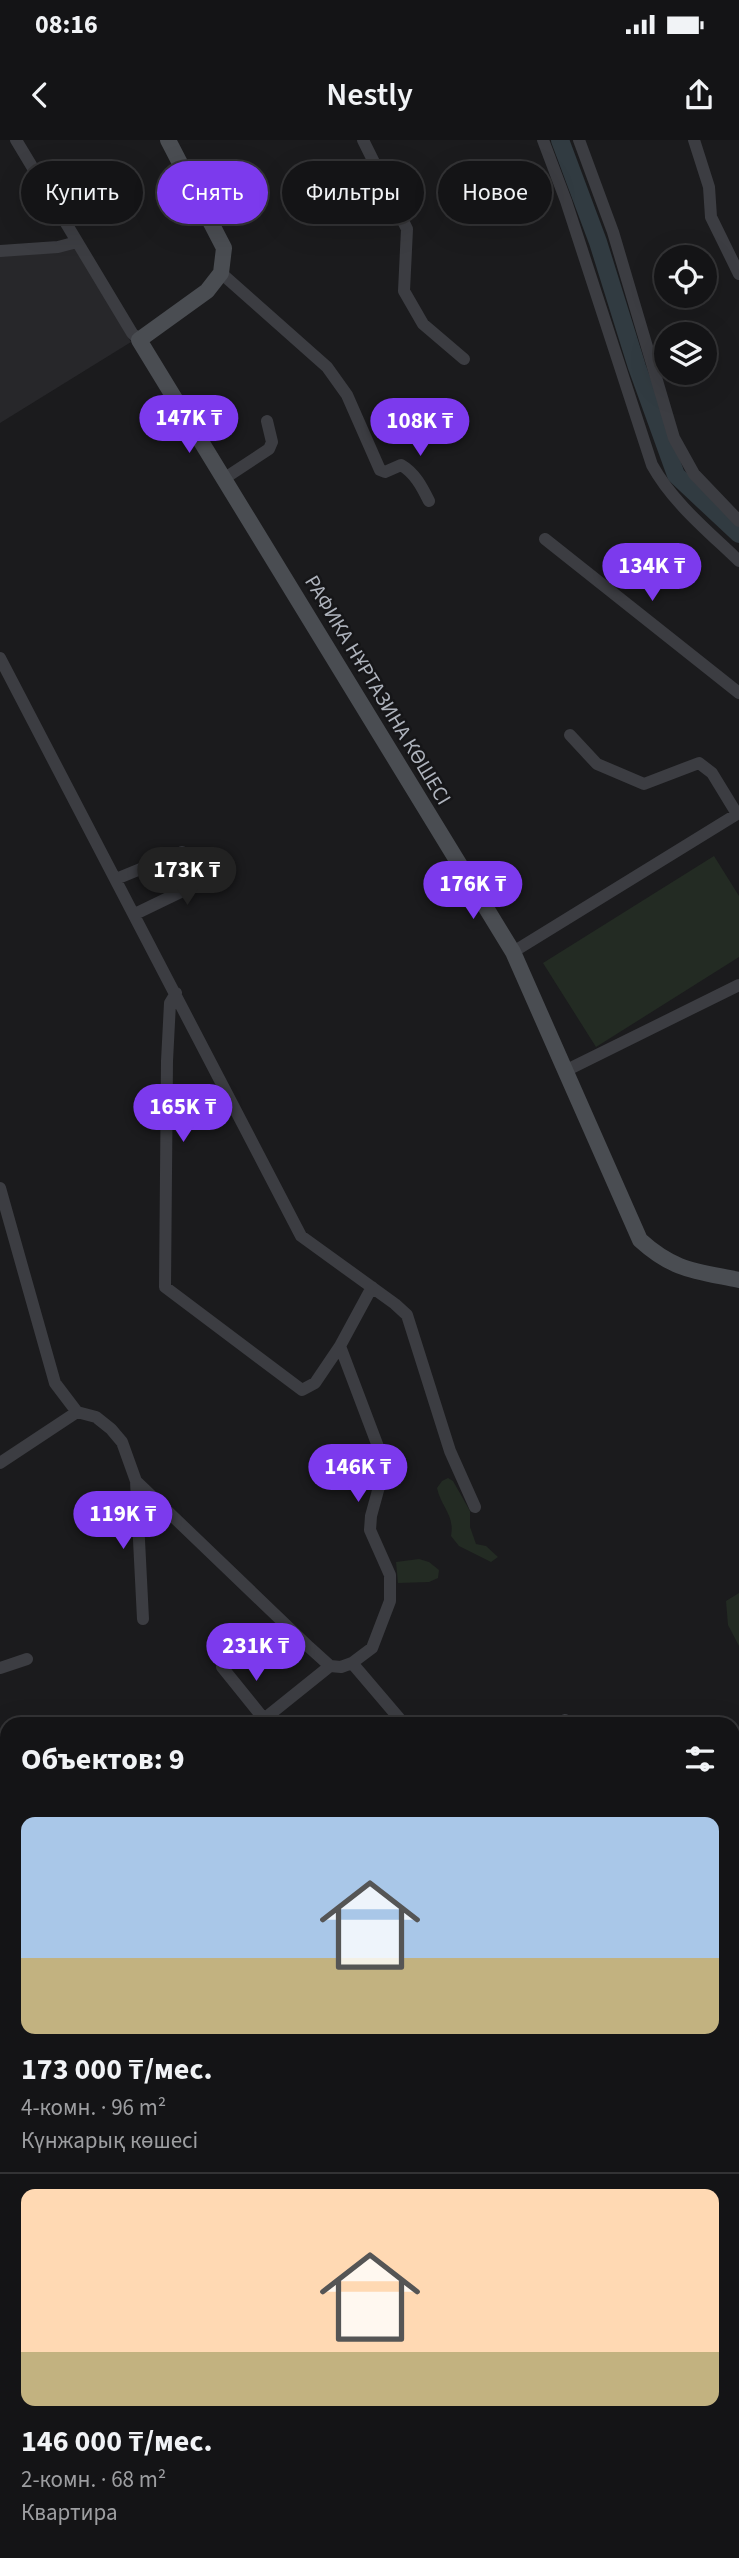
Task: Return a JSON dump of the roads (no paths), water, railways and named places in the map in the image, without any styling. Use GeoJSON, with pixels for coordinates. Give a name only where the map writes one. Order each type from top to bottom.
{"type":"FeatureCollection","features":[{"type":"Feature","properties":{"kind":"street","name":"РАФИКА НҰРТАЗИНА КӨШЕСІ"},"geometry":{"type":"LineString","coordinates":[[16,140],[513,953],[640,1240],[658,1256],[680,1268],[739,1279]]}},
{"type":"Feature","properties":{"kind":"street"},"geometry":{"type":"LineString","coordinates":[[139,340],[207,291],[221,273],[224,248],[168,140]]}},
{"type":"Feature","properties":{"kind":"street"},"geometry":{"type":"LineString","coordinates":[[363,140],[407,229],[404,291],[423,324],[464,359]]}},
{"type":"Feature","properties":{"kind":"street"},"geometry":{"type":"LineString","coordinates":[[543,140],[566,201],[652,466],[663,486],[739,561]]}},
{"type":"Feature","properties":{"kind":"street"},"geometry":{"type":"LineString","coordinates":[[579,140],[613,232],[674,438],[694,474],[739,521]]}},
{"type":"Feature","properties":{"kind":"street"},"geometry":{"type":"LineString","coordinates":[[694,140],[709,187],[711,217],[739,274]]}},
{"type":"Feature","properties":{"kind":"street"},"geometry":{"type":"LineString","coordinates":[[0,251],[58,247],[77,242]]}},
{"type":"Feature","properties":{"kind":"street"},"geometry":{"type":"LineString","coordinates":[[221,273],[327,367],[347,395],[380,470],[385,472],[401,465],[407,468],[419,482],[429,501]]}},
{"type":"Feature","properties":{"kind":"street"},"geometry":{"type":"LineString","coordinates":[[225,478],[269,449],[272,442],[267,421]]}},
{"type":"Feature","properties":{"kind":"street"},"geometry":{"type":"LineString","coordinates":[[545,539],[739,693]]}},
{"type":"Feature","properties":{"kind":"street"},"geometry":{"type":"LineString","coordinates":[[0,659],[301,1236],[407,1315],[450,1451],[475,1507]]}},
{"type":"Feature","properties":{"kind":"street"},"geometry":{"type":"LineString","coordinates":[[513,953],[737,814],[712,773],[699,763],[644,784],[597,764],[569,735]]}},
{"type":"Feature","properties":{"kind":"street"},"geometry":{"type":"LineString","coordinates":[[116,879],[182,852]]}},
{"type":"Feature","properties":{"kind":"street"},"geometry":{"type":"LineString","coordinates":[[135,914],[226,870]]}},
{"type":"Feature","properties":{"kind":"street"},"geometry":{"type":"LineString","coordinates":[[567,1070],[739,985]]}},
{"type":"Feature","properties":{"kind":"street"},"geometry":{"type":"LineString","coordinates":[[176,993],[170,1003],[167,1061],[165,1287],[302,1390],[315,1382],[341,1346],[372,1287]]}},
{"type":"Feature","properties":{"kind":"street"},"geometry":{"type":"LineString","coordinates":[[0,1188],[55,1382],[77,1412],[96,1417],[122,1442],[136,1481],[143,1619]]}},
{"type":"Feature","properties":{"kind":"street"},"geometry":{"type":"LineString","coordinates":[[136,1481],[330,1666],[341,1667],[352,1663],[372,1648],[390,1601],[390,1575],[370,1530],[385,1465],[341,1346]]}},
{"type":"Feature","properties":{"kind":"street"},"geometry":{"type":"LineString","coordinates":[[0,1462],[77,1412]]}},
{"type":"Feature","properties":{"kind":"street"},"geometry":{"type":"LineString","coordinates":[[0,1668],[27,1659]]}},
{"type":"Feature","properties":{"kind":"street"},"geometry":{"type":"LineString","coordinates":[[352,1663],[398,1717]]}},
{"type":"Feature","properties":{"kind":"street"},"geometry":{"type":"LineString","coordinates":[[272,1717],[330,1666]]}},
{"type":"Feature","properties":{"kind":"street"},"geometry":{"type":"LineString","coordinates":[[222,1667],[262,1717]]}},
{"type":"Feature","properties":{"kind":"waterway"},"geometry":{"type":"LineString","coordinates":[[560,140],[598,242],[637,367],[676,475],[739,534]]}}]}
